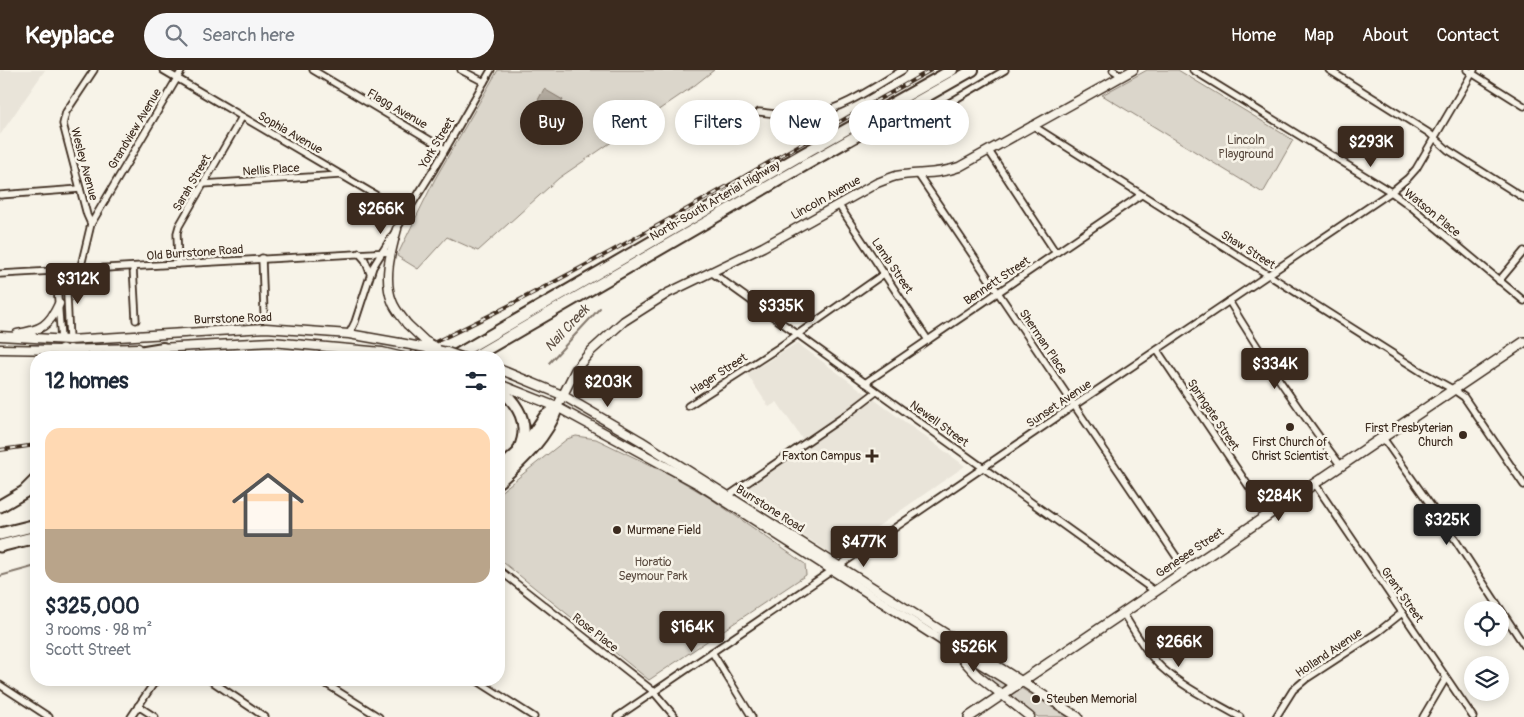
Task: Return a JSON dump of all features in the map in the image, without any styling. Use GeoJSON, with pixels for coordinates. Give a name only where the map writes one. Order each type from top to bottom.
{"type":"FeatureCollection","features":[{"type":"Feature","properties":{"kind":"highway","name":"North-South Arterial Highway"},"geometry":{"type":"LineString","coordinates":[[456,351],[952,70]]}},
{"type":"Feature","properties":{"kind":"highway","name":"North-South Arterial Highway"},"geometry":{"type":"LineString","coordinates":[[484,351],[807,164],[974,70]]}},
{"type":"Feature","properties":{"kind":"highway"},"geometry":{"type":"LineString","coordinates":[[145,351],[163,348]]}},
{"type":"Feature","properties":{"kind":"highway"},"geometry":{"type":"LineString","coordinates":[[505,394],[517,405],[523,424],[522,440],[516,455]]}},
{"type":"Feature","properties":{"kind":"highway"},"geometry":{"type":"LineString","coordinates":[[505,465],[531,437],[545,416],[557,407]]}},
{"type":"Feature","properties":{"kind":"highway"},"geometry":{"type":"LineString","coordinates":[[505,476],[530,451],[552,421],[557,407]]}},
{"type":"Feature","properties":{"kind":"highway"},"geometry":{"type":"LineString","coordinates":[[0,506],[24,492],[30,486]]}},
{"type":"Feature","properties":{"kind":"highway"},"geometry":{"type":"LineString","coordinates":[[0,534],[30,526]]}},
{"type":"Feature","properties":{"kind":"highway"},"geometry":{"type":"LineString","coordinates":[[0,546],[30,538]]}},
{"type":"Feature","properties":{"kind":"main road","name":"Genesee Street"},"geometry":{"type":"LineString","coordinates":[[969,717],[1524,342]]}},
{"type":"Feature","properties":{"kind":"street","name":"Wesley Avenue"},"geometry":{"type":"LineString","coordinates":[[91,224],[63,124],[66,112],[94,70]]}},
{"type":"Feature","properties":{"kind":"street","name":"Sophia Avenue"},"geometry":{"type":"LineString","coordinates":[[163,70],[406,213]]}},
{"type":"Feature","properties":{"kind":"street","name":"Grandview Avenue"},"geometry":{"type":"LineString","coordinates":[[91,224],[182,70]]}},
{"type":"Feature","properties":{"kind":"street","name":"Flagg Avenue"},"geometry":{"type":"LineString","coordinates":[[313,70],[445,149]]}},
{"type":"Feature","properties":{"kind":"street"},"geometry":{"type":"LineString","coordinates":[[460,70],[484,82]]}},
{"type":"Feature","properties":{"kind":"street","name":"York Street"},"geometry":{"type":"LineString","coordinates":[[349,334],[355,322],[370,274],[491,70]]}},
{"type":"Feature","properties":{"kind":"street"},"geometry":{"type":"LineString","coordinates":[[760,112],[785,115],[812,114],[829,110],[844,104],[903,70]]}},
{"type":"Feature","properties":{"kind":"street"},"geometry":{"type":"LineString","coordinates":[[955,100],[1005,70]]}},
{"type":"Feature","properties":{"kind":"street"},"geometry":{"type":"LineString","coordinates":[[1113,70],[1122,76]]}},
{"type":"Feature","properties":{"kind":"street","name":"Lincoln Avenue"},"geometry":{"type":"LineString","coordinates":[[557,407],[576,369],[591,351],[624,321],[668,293],[763,247],[877,183],[896,176],[949,171],[989,151],[1132,70]]}},
{"type":"Feature","properties":{"kind":"street","name":"Watson Place"},"geometry":{"type":"LineString","coordinates":[[1194,70],[1391,192],[1524,301]]}},
{"type":"Feature","properties":{"kind":"street"},"geometry":{"type":"LineString","coordinates":[[1329,70],[1429,133],[1448,150],[1524,198]]}},
{"type":"Feature","properties":{"kind":"street"},"geometry":{"type":"LineString","coordinates":[[1471,71],[1524,106]]}},
{"type":"Feature","properties":{"kind":"street","name":"Sunset Avenue"},"geometry":{"type":"LineString","coordinates":[[616,717],[1391,192],[1416,169],[1471,71]]}},
{"type":"Feature","properties":{"kind":"street","name":"Sarah Street"},"geometry":{"type":"LineString","coordinates":[[178,264],[177,233],[179,226],[242,117]]}},
{"type":"Feature","properties":{"kind":"street","name":"Shaw Street"},"geometry":{"type":"LineString","coordinates":[[1032,125],[1420,371],[1454,390],[1470,404],[1524,485]]}},
{"type":"Feature","properties":{"kind":"street"},"geometry":{"type":"LineString","coordinates":[[989,151],[1056,253]]}},
{"type":"Feature","properties":{"kind":"street","name":"Sherman Place"},"geometry":{"type":"LineString","coordinates":[[918,174],[1186,571]]}},
{"type":"Feature","properties":{"kind":"street","name":"Nellis Place"},"geometry":{"type":"LineString","coordinates":[[203,184],[340,175]]}},
{"type":"Feature","properties":{"kind":"street"},"geometry":{"type":"LineString","coordinates":[[0,195],[80,189]]}},
{"type":"Feature","properties":{"kind":"street","name":"Bennett Street"},"geometry":{"type":"LineString","coordinates":[[865,383],[1141,195]]}},
{"type":"Feature","properties":{"kind":"street","name":"Lamb Street"},"geometry":{"type":"LineString","coordinates":[[838,204],[928,340]]}},
{"type":"Feature","properties":{"kind":"street"},"geometry":{"type":"LineString","coordinates":[[80,270],[91,224]]}},
{"type":"Feature","properties":{"kind":"street"},"geometry":{"type":"LineString","coordinates":[[397,229],[391,252],[388,282],[392,301],[407,324],[425,341],[442,351]]}},
{"type":"Feature","properties":{"kind":"street"},"geometry":{"type":"LineString","coordinates":[[1499,281],[1524,251]]}},
{"type":"Feature","properties":{"kind":"street","name":"Old Burrstone Road"},"geometry":{"type":"LineString","coordinates":[[0,274],[391,252]]}},
{"type":"Feature","properties":{"kind":"street"},"geometry":{"type":"LineString","coordinates":[[359,253],[365,260],[370,274]]}},
{"type":"Feature","properties":{"kind":"street"},"geometry":{"type":"LineString","coordinates":[[262,258],[264,312]]}},
{"type":"Feature","properties":{"kind":"street"},"geometry":{"type":"LineString","coordinates":[[133,266],[136,320]]}},
{"type":"Feature","properties":{"kind":"street"},"geometry":{"type":"LineString","coordinates":[[66,271],[66,349]]}},
{"type":"Feature","properties":{"kind":"street"},"geometry":{"type":"LineString","coordinates":[[56,272],[66,349]]}},
{"type":"Feature","properties":{"kind":"street","name":"Newell Street"},"geometry":{"type":"LineString","coordinates":[[711,272],[1156,592]]}},
{"type":"Feature","properties":{"kind":"street","name":"Hager Street"},"geometry":{"type":"LineString","coordinates":[[688,406],[778,348],[885,273]]}},
{"type":"Feature","properties":{"kind":"street"},"geometry":{"type":"LineString","coordinates":[[1229,301],[1316,433],[1341,466]]}},
{"type":"Feature","properties":{"kind":"street"},"geometry":{"type":"LineString","coordinates":[[2,336],[34,331],[44,326],[55,313],[59,304]]}},
{"type":"Feature","properties":{"kind":"street","name":"Burrstone Road"},"geometry":{"type":"LineString","coordinates":[[2,336],[66,349],[266,328],[349,334],[433,351]]}},
{"type":"Feature","properties":{"kind":"street","name":"Burrstone Road"},"geometry":{"type":"LineString","coordinates":[[0,350],[163,348],[272,342],[371,351]]}},
{"type":"Feature","properties":{"kind":"street","name":"Springate Street"},"geometry":{"type":"LineString","coordinates":[[1157,350],[1268,515]]}},
{"type":"Feature","properties":{"kind":"street","name":"Burrstone Road"},"geometry":{"type":"LineString","coordinates":[[505,371],[562,395],[641,441],[725,498],[1018,684]]}},
{"type":"Feature","properties":{"kind":"street","name":"Burrstone Road"},"geometry":{"type":"LineString","coordinates":[[505,386],[557,407],[725,498]]}},
{"type":"Feature","properties":{"kind":"street"},"geometry":{"type":"LineString","coordinates":[[725,498],[846,415],[876,392]]}},
{"type":"Feature","properties":{"kind":"street"},"geometry":{"type":"LineString","coordinates":[[1383,438],[1456,541],[1524,645]]}},
{"type":"Feature","properties":{"kind":"street","name":"Grant Street"},"geometry":{"type":"LineString","coordinates":[[1315,484],[1473,717]]}},
{"type":"Feature","properties":{"kind":"street","name":"Burrstone Road"},"geometry":{"type":"LineString","coordinates":[[836,567],[944,642],[954,650],[971,670],[1001,696],[1030,717]]}},
{"type":"Feature","properties":{"kind":"street","name":"Rose Place"},"geometry":{"type":"LineString","coordinates":[[505,575],[653,691],[675,717]]}},
{"type":"Feature","properties":{"kind":"street"},"geometry":{"type":"LineString","coordinates":[[1123,613],[1152,657],[1162,667],[1201,694],[1240,717]]}},
{"type":"Feature","properties":{"kind":"street","name":"Holland Avenue"},"geometry":{"type":"LineString","coordinates":[[1276,717],[1293,690],[1306,679],[1378,632],[1402,613]]}},
{"type":"Feature","properties":{"kind":"street"},"geometry":{"type":"LineString","coordinates":[[944,642],[1078,717]]}},
{"type":"Feature","properties":{"kind":"street"},"geometry":{"type":"LineString","coordinates":[[712,652],[752,717]]}},
{"type":"Feature","properties":{"kind":"street"},"geometry":{"type":"LineString","coordinates":[[1423,717],[1446,678]]}},
{"type":"Feature","properties":{"kind":"street"},"geometry":{"type":"LineString","coordinates":[[0,685],[48,717]]}},
{"type":"Feature","properties":{"kind":"street"},"geometry":{"type":"LineString","coordinates":[[131,717],[152,686]]}},
{"type":"Feature","properties":{"kind":"street"},"geometry":{"type":"LineString","coordinates":[[219,686],[265,717]]}},
{"type":"Feature","properties":{"kind":"street"},"geometry":{"type":"LineString","coordinates":[[330,686],[379,717]]}},
{"type":"Feature","properties":{"kind":"street"},"geometry":{"type":"LineString","coordinates":[[485,686],[534,717]]}},
{"type":"Feature","properties":{"kind":"street"},"geometry":{"type":"LineString","coordinates":[[138,706],[155,717]]}},
{"type":"Feature","properties":{"kind":"shaded area"},"geometry":{"type":"Polygon","coordinates":[[[0,70],[45,70],[0,135],[0,70]]]}},
{"type":"Feature","properties":{"kind":"shaded area"},"geometry":{"type":"Polygon","coordinates":[[[544,89],[563,100],[538,100],[544,89]]]}},
{"type":"Feature","properties":{"kind":"shaded area","name":"Faxton Campus"},"geometry":{"type":"Polygon","coordinates":[[[797,343],[965,466],[835,556],[739,494],[807,446],[777,402],[769,407],[747,374],[797,343]]]}},
{"type":"Feature","properties":{"kind":"green space"},"geometry":{"type":"Polygon","coordinates":[[[498,70],[714,70],[665,106],[665,100],[593,100],[593,145],[607,145],[559,178],[478,251],[447,237],[418,269],[397,256],[435,179],[498,70]]]}},
{"type":"Feature","properties":{"kind":"green space","name":"Lincoln Playground"},"geometry":{"type":"Polygon","coordinates":[[[1147,70],[1178,70],[1293,140],[1263,193],[1102,95],[1147,70]]]}},
{"type":"Feature","properties":{"kind":"green space","name":"Horatio Seymour Park"},"geometry":{"type":"Polygon","coordinates":[[[576,436],[596,439],[671,475],[710,498],[805,564],[806,575],[649,680],[505,564],[505,488],[567,439],[576,436]]]}},
{"type":"Feature","properties":{"kind":"green space"},"geometry":{"type":"Polygon","coordinates":[[[967,655],[1068,717],[1038,717],[983,675],[967,655]]]}},
{"type":"Feature","properties":{"kind":"waterway","name":"Nail Creek"},"geometry":{"type":"LineString","coordinates":[[549,363],[600,308]]}},
{"type":"Feature","properties":{"kind":"waterway","name":"Nail Creek"},"geometry":{"type":"LineString","coordinates":[[0,576],[30,568]]}},
{"type":"Feature","properties":{"kind":"railway"},"geometry":{"type":"LineString","coordinates":[[416,351],[469,326],[603,256],[931,70]]}},
{"type":"Feature","properties":{"kind":"railway"},"geometry":{"type":"LineString","coordinates":[[0,450],[30,446]]}},
{"type":"Feature","properties":{"kind":"place","name":"First Church of Christ Scientist"},"geometry":{"type":"Point","coordinates":[1290,427]}},
{"type":"Feature","properties":{"kind":"place","name":"First Presbyterian Church"},"geometry":{"type":"Point","coordinates":[1463,435]}},
{"type":"Feature","properties":{"kind":"place","name":"Faxton Campus"},"geometry":{"type":"Point","coordinates":[872,456]}},
{"type":"Feature","properties":{"kind":"place","name":"Murmane Field"},"geometry":{"type":"Point","coordinates":[617,530]}},
{"type":"Feature","properties":{"kind":"place","name":"Steuben Memorial"},"geometry":{"type":"Point","coordinates":[1036,699]}}]}
